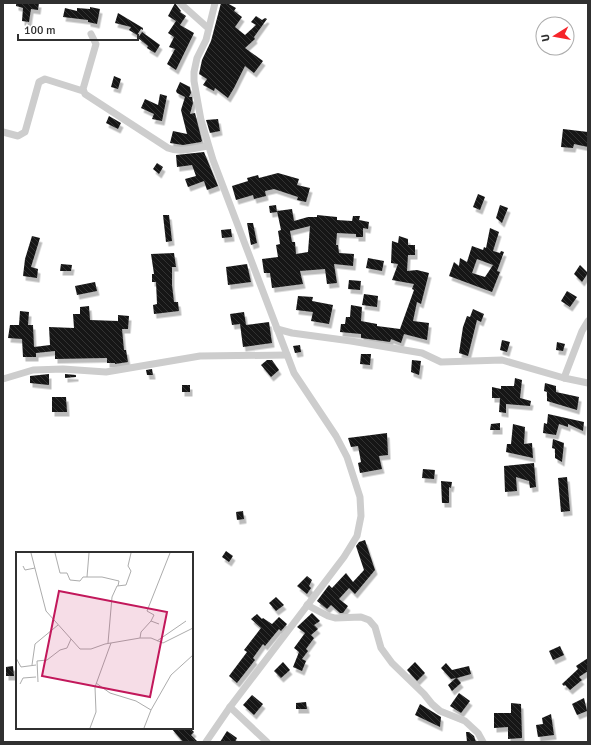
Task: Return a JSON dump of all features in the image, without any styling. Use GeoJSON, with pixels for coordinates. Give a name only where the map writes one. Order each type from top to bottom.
{"type":"FeatureCollection","features":[{"type":"Feature","properties":{"kind":"street"},"geometry":{"type":"LineString","coordinates":[[180,3],[208,28]]}},
{"type":"Feature","properties":{"kind":"street"},"geometry":{"type":"LineString","coordinates":[[206,742],[230,707],[344,557],[357,536],[361,516],[360,497],[347,457],[336,436],[294,373],[208,146],[194,81],[196,58],[206,40],[215,3]]}},
{"type":"Feature","properties":{"kind":"street"},"geometry":{"type":"LineString","coordinates":[[83,91],[96,44],[91,34]]}},
{"type":"Feature","properties":{"kind":"street"},"geometry":{"type":"LineString","coordinates":[[3,132],[18,136],[25,132],[39,82],[45,79],[83,91],[91,99],[172,150],[208,146]]}},
{"type":"Feature","properties":{"kind":"street"},"geometry":{"type":"LineString","coordinates":[[564,378],[582,331],[588,321]]}},
{"type":"Feature","properties":{"kind":"street"},"geometry":{"type":"LineString","coordinates":[[277,329],[292,333],[422,353],[441,362],[502,360],[564,378],[588,383]]}},
{"type":"Feature","properties":{"kind":"street"},"geometry":{"type":"LineString","coordinates":[[3,379],[33,370],[63,369],[106,372],[200,356],[247,354],[287,355]]}},
{"type":"Feature","properties":{"kind":"street"},"geometry":{"type":"LineString","coordinates":[[307,605],[335,618],[361,617],[369,620],[375,627],[382,648],[392,663],[440,711],[465,721],[478,733],[482,742]]}},
{"type":"Feature","properties":{"kind":"street"},"geometry":{"type":"LineString","coordinates":[[230,707],[267,742]]}},
{"type":"Feature","properties":{"kind":"building"},"geometry":{"type":"Polygon","coordinates":[[[16,3],[39,3],[38,10],[31,9],[29,22],[22,21],[23,8],[16,6],[16,3]]]}},
{"type":"Feature","properties":{"kind":"building"},"geometry":{"type":"Polygon","coordinates":[[[175,3],[181,11],[180,12],[186,16],[180,25],[194,33],[176,70],[167,64],[175,49],[169,47],[174,37],[168,33],[176,21],[168,16],[175,3]]]}},
{"type":"Feature","properties":{"kind":"building"},"geometry":{"type":"Polygon","coordinates":[[[221,3],[227,3],[236,8],[234,11],[242,17],[235,27],[245,35],[256,25],[251,22],[256,16],[262,20],[265,18],[267,19],[254,37],[255,39],[245,48],[263,61],[254,73],[245,66],[228,98],[215,88],[214,91],[203,85],[207,79],[199,74],[202,60],[211,41],[221,3]]]}},
{"type":"Feature","properties":{"kind":"building"},"geometry":{"type":"Polygon","coordinates":[[[90,7],[100,9],[97,24],[88,22],[88,20],[63,17],[65,8],[77,11],[77,8],[90,9],[90,7]]]}},
{"type":"Feature","properties":{"kind":"building"},"geometry":{"type":"Polygon","coordinates":[[[118,13],[143,28],[143,30],[141,29],[137,35],[129,30],[131,27],[115,23],[118,13]]]}},
{"type":"Feature","properties":{"kind":"building"},"geometry":{"type":"Polygon","coordinates":[[[142,32],[160,45],[155,53],[147,48],[148,46],[138,38],[142,32]]]}},
{"type":"Feature","properties":{"kind":"building"},"geometry":{"type":"Polygon","coordinates":[[[114,76],[121,79],[118,89],[111,87],[114,76]]]}},
{"type":"Feature","properties":{"kind":"building"},"geometry":{"type":"Polygon","coordinates":[[[180,82],[190,87],[191,93],[189,97],[192,97],[193,103],[190,114],[195,113],[201,142],[183,145],[170,143],[173,131],[187,134],[181,110],[185,97],[176,91],[180,82]]]}},
{"type":"Feature","properties":{"kind":"building"},"geometry":{"type":"Polygon","coordinates":[[[160,94],[167,96],[162,121],[152,119],[154,114],[141,108],[145,99],[158,105],[160,94]]]}},
{"type":"Feature","properties":{"kind":"building"},"geometry":{"type":"Polygon","coordinates":[[[109,116],[121,123],[118,129],[106,123],[109,116]]]}},
{"type":"Feature","properties":{"kind":"building"},"geometry":{"type":"Polygon","coordinates":[[[218,119],[220,131],[210,133],[206,120],[218,119]]]}},
{"type":"Feature","properties":{"kind":"building"},"geometry":{"type":"Polygon","coordinates":[[[563,129],[588,132],[588,147],[574,144],[573,148],[561,147],[563,129]]]}},
{"type":"Feature","properties":{"kind":"building"},"geometry":{"type":"Polygon","coordinates":[[[204,152],[218,186],[207,190],[204,181],[188,187],[185,179],[196,176],[192,165],[177,167],[176,155],[204,152]]]}},
{"type":"Feature","properties":{"kind":"building"},"geometry":{"type":"Polygon","coordinates":[[[157,163],[163,167],[159,174],[153,169],[157,163]]]}},
{"type":"Feature","properties":{"kind":"building"},"geometry":{"type":"Polygon","coordinates":[[[278,173],[299,179],[297,185],[310,188],[306,202],[297,200],[298,197],[274,189],[265,191],[266,196],[254,199],[253,195],[236,200],[232,186],[248,181],[247,178],[258,175],[259,178],[278,173]]]}},
{"type":"Feature","properties":{"kind":"building"},"geometry":{"type":"Polygon","coordinates":[[[478,194],[485,197],[480,210],[473,207],[478,194]]]}},
{"type":"Feature","properties":{"kind":"building"},"geometry":{"type":"Polygon","coordinates":[[[276,205],[277,212],[270,213],[269,206],[276,205]]]}},
{"type":"Feature","properties":{"kind":"building"},"geometry":{"type":"Polygon","coordinates":[[[500,205],[508,208],[502,223],[496,218],[500,205]]]}},
{"type":"Feature","properties":{"kind":"building"},"geometry":{"type":"Polygon","coordinates":[[[292,209],[294,221],[308,217],[317,217],[317,215],[337,217],[337,220],[352,221],[353,216],[360,216],[359,220],[369,222],[368,229],[363,228],[363,237],[356,237],[356,234],[337,233],[336,245],[338,245],[339,253],[354,254],[353,266],[334,264],[337,283],[327,284],[325,269],[300,271],[303,284],[272,288],[270,273],[264,273],[262,259],[278,257],[276,245],[280,244],[278,231],[281,230],[277,211],[292,209]],[[310,226],[290,231],[292,242],[295,242],[296,254],[308,252],[310,226]]]}},
{"type":"Feature","properties":{"kind":"building"},"geometry":{"type":"Polygon","coordinates":[[[163,215],[169,215],[172,241],[166,242],[163,215]]]}},
{"type":"Feature","properties":{"kind":"building"},"geometry":{"type":"Polygon","coordinates":[[[247,223],[253,223],[257,243],[251,245],[247,223]]]}},
{"type":"Feature","properties":{"kind":"building"},"geometry":{"type":"Polygon","coordinates":[[[490,228],[499,232],[493,251],[500,253],[501,251],[504,252],[497,271],[500,272],[492,292],[449,276],[454,262],[459,266],[460,258],[467,262],[472,246],[483,250],[484,247],[486,248],[490,228]],[[477,259],[472,273],[485,277],[493,265],[477,259]]]}},
{"type":"Feature","properties":{"kind":"building"},"geometry":{"type":"Polygon","coordinates":[[[231,229],[232,237],[222,238],[221,230],[231,229]]]}},
{"type":"Feature","properties":{"kind":"building"},"geometry":{"type":"Polygon","coordinates":[[[32,236],[40,238],[31,267],[38,269],[37,278],[23,276],[25,259],[32,236]]]}},
{"type":"Feature","properties":{"kind":"building"},"geometry":{"type":"Polygon","coordinates":[[[399,236],[408,239],[408,245],[415,245],[415,255],[408,255],[407,271],[417,270],[429,273],[421,304],[417,302],[413,321],[429,323],[427,340],[404,334],[401,343],[391,339],[390,342],[361,338],[361,334],[340,332],[341,324],[345,324],[346,317],[350,317],[351,305],[362,307],[361,321],[377,324],[377,326],[400,329],[414,290],[412,289],[414,284],[392,280],[398,264],[391,263],[392,241],[398,243],[399,236]]]}},
{"type":"Feature","properties":{"kind":"building"},"geometry":{"type":"Polygon","coordinates":[[[174,253],[176,267],[172,267],[172,285],[174,302],[178,302],[179,311],[154,314],[153,305],[157,304],[156,282],[152,282],[152,274],[154,274],[151,254],[174,253]]]}},
{"type":"Feature","properties":{"kind":"building"},"geometry":{"type":"Polygon","coordinates":[[[368,258],[384,261],[382,271],[366,268],[368,258]]]}},
{"type":"Feature","properties":{"kind":"building"},"geometry":{"type":"Polygon","coordinates":[[[61,264],[72,265],[71,271],[60,271],[61,264]]]}},
{"type":"Feature","properties":{"kind":"building"},"geometry":{"type":"Polygon","coordinates":[[[247,264],[251,282],[228,285],[226,267],[247,264]]]}},
{"type":"Feature","properties":{"kind":"building"},"geometry":{"type":"Polygon","coordinates":[[[580,265],[588,273],[582,282],[574,274],[580,265]]]}},
{"type":"Feature","properties":{"kind":"building"},"geometry":{"type":"Polygon","coordinates":[[[349,280],[361,281],[360,290],[348,289],[349,280]]]}},
{"type":"Feature","properties":{"kind":"building"},"geometry":{"type":"Polygon","coordinates":[[[95,282],[97,291],[77,295],[75,286],[95,282]]]}},
{"type":"Feature","properties":{"kind":"building"},"geometry":{"type":"Polygon","coordinates":[[[567,291],[577,297],[570,307],[561,301],[567,291]]]}},
{"type":"Feature","properties":{"kind":"building"},"geometry":{"type":"Polygon","coordinates":[[[364,294],[378,296],[377,307],[362,305],[364,294]]]}},
{"type":"Feature","properties":{"kind":"building"},"geometry":{"type":"Polygon","coordinates":[[[298,296],[313,297],[312,301],[333,305],[329,324],[311,321],[313,312],[296,310],[298,296]]]}},
{"type":"Feature","properties":{"kind":"building"},"geometry":{"type":"Polygon","coordinates":[[[89,306],[90,320],[118,321],[118,315],[129,316],[128,329],[122,329],[124,350],[126,350],[128,362],[115,364],[107,363],[107,358],[55,359],[55,351],[36,353],[36,357],[23,357],[22,339],[8,338],[10,325],[19,325],[20,311],[29,312],[28,325],[33,325],[34,347],[50,345],[49,327],[74,328],[73,314],[80,314],[80,307],[89,306]]]}},
{"type":"Feature","properties":{"kind":"building"},"geometry":{"type":"Polygon","coordinates":[[[473,309],[484,314],[481,322],[477,320],[468,356],[459,353],[463,327],[467,316],[470,317],[473,309]]]}},
{"type":"Feature","properties":{"kind":"building"},"geometry":{"type":"Polygon","coordinates":[[[244,312],[246,325],[269,322],[272,343],[243,347],[240,324],[232,325],[230,314],[244,312]]]}},
{"type":"Feature","properties":{"kind":"building"},"geometry":{"type":"Polygon","coordinates":[[[502,340],[510,342],[507,352],[500,350],[502,340]]]}},
{"type":"Feature","properties":{"kind":"building"},"geometry":{"type":"Polygon","coordinates":[[[557,342],[565,344],[563,351],[556,350],[557,342]]]}},
{"type":"Feature","properties":{"kind":"building"},"geometry":{"type":"Polygon","coordinates":[[[300,345],[301,352],[295,353],[293,346],[300,345]]]}},
{"type":"Feature","properties":{"kind":"building"},"geometry":{"type":"Polygon","coordinates":[[[361,354],[371,354],[370,365],[360,364],[361,354]]]}},
{"type":"Feature","properties":{"kind":"building"},"geometry":{"type":"Polygon","coordinates":[[[267,360],[272,360],[279,370],[271,377],[261,365],[267,360]]]}},
{"type":"Feature","properties":{"kind":"building"},"geometry":{"type":"Polygon","coordinates":[[[412,360],[421,361],[419,375],[411,372],[412,360]]]}},
{"type":"Feature","properties":{"kind":"building"},"geometry":{"type":"Polygon","coordinates":[[[152,369],[153,375],[147,375],[146,370],[152,369]]]}},
{"type":"Feature","properties":{"kind":"building"},"geometry":{"type":"Polygon","coordinates":[[[49,374],[49,385],[30,383],[30,376],[49,374]]]}},
{"type":"Feature","properties":{"kind":"building"},"geometry":{"type":"Polygon","coordinates":[[[65,374],[76,375],[76,377],[65,378],[65,374]]]}},
{"type":"Feature","properties":{"kind":"building"},"geometry":{"type":"Polygon","coordinates":[[[515,378],[522,380],[520,398],[531,401],[530,406],[506,404],[506,413],[499,412],[500,398],[492,398],[492,387],[501,389],[501,386],[514,386],[515,378]]]}},
{"type":"Feature","properties":{"kind":"building"},"geometry":{"type":"Polygon","coordinates":[[[545,383],[556,386],[556,392],[579,397],[577,410],[547,401],[547,392],[544,391],[545,383]]]}},
{"type":"Feature","properties":{"kind":"building"},"geometry":{"type":"Polygon","coordinates":[[[182,385],[190,385],[190,392],[182,392],[182,385]]]}},
{"type":"Feature","properties":{"kind":"building"},"geometry":{"type":"Polygon","coordinates":[[[52,397],[66,397],[67,412],[52,412],[52,397]]]}},
{"type":"Feature","properties":{"kind":"building"},"geometry":{"type":"Polygon","coordinates":[[[548,414],[584,422],[583,431],[568,424],[568,427],[559,424],[556,435],[543,433],[544,423],[547,424],[548,414]]]}},
{"type":"Feature","properties":{"kind":"building"},"geometry":{"type":"Polygon","coordinates":[[[500,423],[500,430],[490,430],[491,424],[500,423]]]}},
{"type":"Feature","properties":{"kind":"building"},"geometry":{"type":"Polygon","coordinates":[[[513,424],[525,427],[524,444],[532,443],[533,458],[506,452],[507,444],[511,444],[513,424]]]}},
{"type":"Feature","properties":{"kind":"building"},"geometry":{"type":"Polygon","coordinates":[[[387,433],[388,455],[379,456],[382,469],[360,473],[358,463],[361,462],[358,446],[351,447],[348,438],[387,433]]]}},
{"type":"Feature","properties":{"kind":"building"},"geometry":{"type":"Polygon","coordinates":[[[553,439],[564,443],[562,462],[555,458],[555,449],[552,448],[553,439]]]}},
{"type":"Feature","properties":{"kind":"building"},"geometry":{"type":"Polygon","coordinates":[[[534,463],[536,487],[530,488],[529,481],[516,477],[517,491],[505,492],[504,466],[534,463]]]}},
{"type":"Feature","properties":{"kind":"building"},"geometry":{"type":"Polygon","coordinates":[[[423,469],[435,470],[434,479],[422,478],[423,469]]]}},
{"type":"Feature","properties":{"kind":"building"},"geometry":{"type":"Polygon","coordinates":[[[567,477],[570,511],[561,512],[558,478],[567,477]]]}},
{"type":"Feature","properties":{"kind":"building"},"geometry":{"type":"Polygon","coordinates":[[[441,481],[452,482],[451,488],[449,487],[449,503],[442,503],[441,481]]]}},
{"type":"Feature","properties":{"kind":"building"},"geometry":{"type":"Polygon","coordinates":[[[243,511],[244,519],[237,520],[236,512],[243,511]]]}},
{"type":"Feature","properties":{"kind":"building"},"geometry":{"type":"Polygon","coordinates":[[[365,540],[375,570],[355,594],[349,588],[339,599],[348,606],[343,613],[340,613],[331,605],[327,609],[317,601],[329,585],[332,588],[346,573],[353,582],[364,570],[356,546],[359,542],[365,540]]]}},
{"type":"Feature","properties":{"kind":"building"},"geometry":{"type":"Polygon","coordinates":[[[226,551],[233,556],[229,562],[222,557],[226,551]]]}},
{"type":"Feature","properties":{"kind":"building"},"geometry":{"type":"Polygon","coordinates":[[[307,576],[312,580],[309,586],[311,588],[307,594],[297,586],[307,576]]]}},
{"type":"Feature","properties":{"kind":"building"},"geometry":{"type":"Polygon","coordinates":[[[276,597],[284,605],[276,611],[269,603],[276,597]]]}},
{"type":"Feature","properties":{"kind":"building"},"geometry":{"type":"Polygon","coordinates":[[[312,613],[320,621],[314,625],[318,629],[311,635],[314,638],[306,649],[308,651],[302,659],[306,661],[302,671],[293,667],[299,652],[294,648],[305,633],[297,627],[312,613]]]}},
{"type":"Feature","properties":{"kind":"building"},"geometry":{"type":"Polygon","coordinates":[[[257,614],[262,619],[263,618],[272,624],[279,617],[287,624],[281,631],[279,629],[265,646],[263,644],[253,658],[255,660],[237,683],[229,676],[247,652],[244,650],[261,628],[251,619],[257,614]]]}},
{"type":"Feature","properties":{"kind":"building"},"geometry":{"type":"Polygon","coordinates":[[[560,646],[564,655],[553,660],[549,651],[560,646]]]}},
{"type":"Feature","properties":{"kind":"building"},"geometry":{"type":"Polygon","coordinates":[[[588,658],[588,671],[579,677],[582,680],[570,690],[565,685],[564,686],[562,684],[578,669],[576,666],[588,658]]]}},
{"type":"Feature","properties":{"kind":"building"},"geometry":{"type":"Polygon","coordinates":[[[283,662],[290,670],[281,678],[274,671],[283,662]]]}},
{"type":"Feature","properties":{"kind":"building"},"geometry":{"type":"Polygon","coordinates":[[[415,662],[425,673],[417,681],[407,670],[415,662]]]}},
{"type":"Feature","properties":{"kind":"building"},"geometry":{"type":"Polygon","coordinates":[[[446,663],[452,670],[469,666],[471,674],[457,678],[461,683],[452,691],[448,685],[456,678],[451,679],[441,668],[446,663]]]}},
{"type":"Feature","properties":{"kind":"building"},"geometry":{"type":"Polygon","coordinates":[[[13,666],[14,676],[6,676],[6,667],[13,666]]]}},
{"type":"Feature","properties":{"kind":"building"},"geometry":{"type":"Polygon","coordinates":[[[459,693],[470,701],[461,713],[450,706],[459,693]]]}},
{"type":"Feature","properties":{"kind":"building"},"geometry":{"type":"Polygon","coordinates":[[[252,695],[263,704],[254,715],[243,705],[252,695]]]}},
{"type":"Feature","properties":{"kind":"building"},"geometry":{"type":"Polygon","coordinates":[[[584,698],[587,711],[577,715],[572,704],[584,698]]]}},
{"type":"Feature","properties":{"kind":"building"},"geometry":{"type":"Polygon","coordinates":[[[306,702],[307,709],[296,709],[296,703],[306,702]]]}},
{"type":"Feature","properties":{"kind":"building"},"geometry":{"type":"Polygon","coordinates":[[[511,703],[521,704],[522,738],[508,739],[508,727],[494,728],[494,713],[511,713],[511,703]]]}},
{"type":"Feature","properties":{"kind":"building"},"geometry":{"type":"Polygon","coordinates":[[[420,704],[441,717],[440,727],[415,715],[420,704]]]}},
{"type":"Feature","properties":{"kind":"building"},"geometry":{"type":"Polygon","coordinates":[[[551,714],[554,735],[538,737],[536,725],[543,724],[542,718],[551,714]]]}},
{"type":"Feature","properties":{"kind":"building"},"geometry":{"type":"Polygon","coordinates":[[[172,729],[191,729],[194,732],[191,735],[198,742],[183,742],[172,729]]]}},
{"type":"Feature","properties":{"kind":"building"},"geometry":{"type":"Polygon","coordinates":[[[227,731],[237,738],[235,742],[220,742],[227,731]]]}},
{"type":"Feature","properties":{"kind":"building"},"geometry":{"type":"Polygon","coordinates":[[[466,732],[469,732],[474,736],[476,742],[467,742],[466,732]]]}}]}
